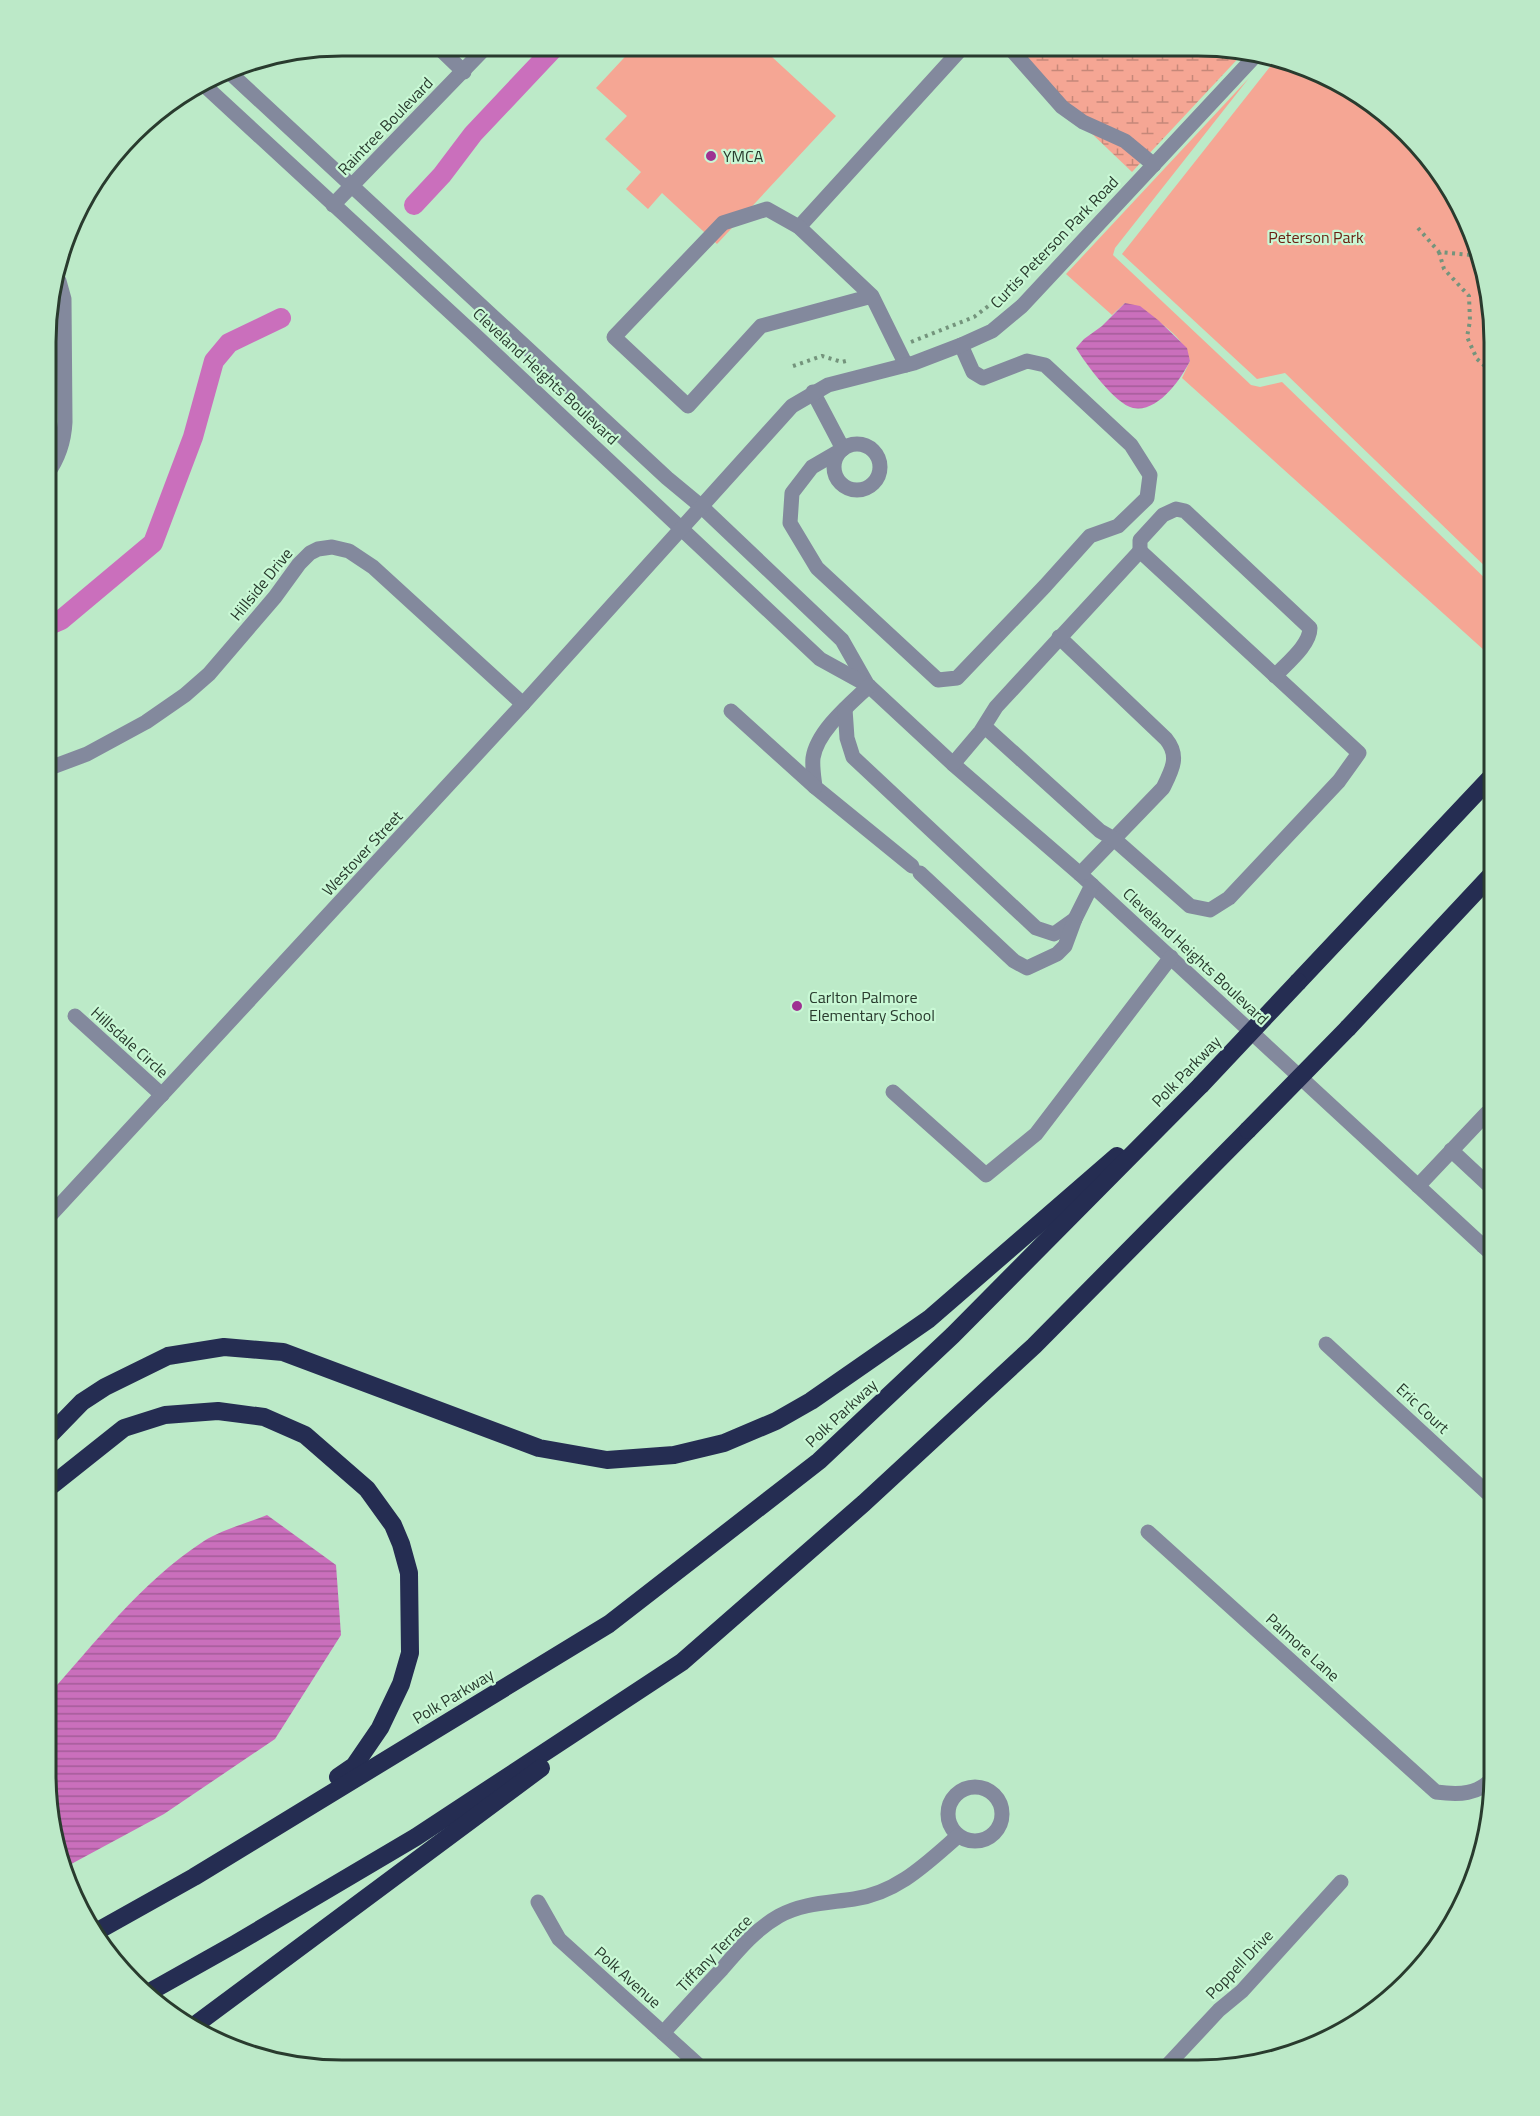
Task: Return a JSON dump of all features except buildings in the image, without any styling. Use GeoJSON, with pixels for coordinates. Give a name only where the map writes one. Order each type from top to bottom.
{"type":"FeatureCollection","features":[{"type":"Feature","properties":{"kind":"highway","name":"Polk Parkway"},"geometry":{"type":"LineString","coordinates":[[101,1929],[194,1877],[609,1624],[819,1461],[953,1335],[1201,1085],[1484,785]]}},
{"type":"Feature","properties":{"kind":"highway"},"geometry":{"type":"LineString","coordinates":[[199,2022],[682,1662],[864,1503],[1034,1346],[1348,1028],[1484,883]]}},
{"type":"Feature","properties":{"kind":"highway"},"geometry":{"type":"LineString","coordinates":[[56,1429],[82,1402],[105,1387],[168,1356],[224,1347],[283,1352],[539,1448],[607,1460],[674,1455],[724,1443],[776,1421],[812,1401],[929,1319],[1098,1170],[1177,1108]]}},
{"type":"Feature","properties":{"kind":"highway"},"geometry":{"type":"LineString","coordinates":[[56,1481],[124,1428],[165,1415],[218,1411],[264,1417],[305,1435],[346,1469],[367,1489],[393,1525],[401,1544],[409,1573],[410,1653],[401,1684],[380,1728],[354,1766],[194,1877]]}},
{"type":"Feature","properties":{"kind":"highway"},"geometry":{"type":"LineString","coordinates":[[153,1990],[416,1837],[682,1662]]}},
{"type":"Feature","properties":{"kind":"street"},"geometry":{"type":"LineString","coordinates":[[447,56],[464,72]]}},
{"type":"Feature","properties":{"kind":"street","name":"Raintree Boulevard"},"geometry":{"type":"LineString","coordinates":[[333,205],[478,56]]}},
{"type":"Feature","properties":{"kind":"street"},"geometry":{"type":"LineString","coordinates":[[799,227],[955,56]]}},
{"type":"Feature","properties":{"kind":"street"},"geometry":{"type":"LineString","coordinates":[[1017,56],[1062,107],[1083,123],[1125,141],[1154,165]]}},
{"type":"Feature","properties":{"kind":"street","name":"Curtis Peterson Park Road"},"geometry":{"type":"LineString","coordinates":[[702,507],[792,406],[813,392],[828,385],[906,365],[992,331],[1022,306],[1251,61]]}},
{"type":"Feature","properties":{"kind":"street","name":"Cleveland Heights Boulevard"},"geometry":{"type":"LineString","coordinates":[[234,76],[667,478],[702,507],[842,640],[869,686]]}},
{"type":"Feature","properties":{"kind":"street","name":"Cleveland Heights Boulevard"},"geometry":{"type":"LineString","coordinates":[[208,89],[820,658],[869,686],[953,764],[1080,874],[1483,1246]]}},
{"type":"Feature","properties":{"kind":"street"},"geometry":{"type":"LineString","coordinates":[[872,296],[761,326],[688,406],[614,337],[723,224],[767,209],[799,227],[872,296],[906,365]]}},
{"type":"Feature","properties":{"kind":"street"},"geometry":{"type":"LineString","coordinates":[[56,459],[64,435],[65,422],[64,299],[60,289]]}},
{"type":"Feature","properties":{"kind":"street"},"geometry":{"type":"LineString","coordinates":[[813,392],[843,449],[812,467],[792,493],[790,523],[817,568],[938,680],[957,678],[1090,536],[1118,526],[1146,498],[1150,475],[1131,445],[1045,365],[1028,362],[983,378],[973,372],[961,345]]}},
{"type":"Feature","properties":{"kind":"street","name":"Westover Street"},"geometry":{"type":"LineString","coordinates":[[56,1209],[702,507]]}},
{"type":"Feature","properties":{"kind":"street"},"geometry":{"type":"LineString","coordinates":[[953,764],[984,726],[996,707],[1140,551],[1140,540],[1170,510],[1185,512],[1310,628],[1306,641],[1275,676]]}},
{"type":"Feature","properties":{"kind":"street","name":"Hillside Drive"},"geometry":{"type":"LineString","coordinates":[[56,766],[87,754],[146,722],[185,695],[209,674],[275,597],[298,564],[310,553],[332,547],[349,551],[373,567],[523,704]]}},
{"type":"Feature","properties":{"kind":"street"},"geometry":{"type":"LineString","coordinates":[[984,726],[1100,831],[1114,839],[1190,906],[1210,909],[1229,898],[1339,781],[1359,753],[1140,551]]}},
{"type":"Feature","properties":{"kind":"street"},"geometry":{"type":"LineString","coordinates":[[1059,638],[1172,747],[1172,771],[1163,788],[1080,874]]}},
{"type":"Feature","properties":{"kind":"street"},"geometry":{"type":"LineString","coordinates":[[815,787],[813,759],[819,740],[845,709],[869,686]]}},
{"type":"Feature","properties":{"kind":"street"},"geometry":{"type":"LineString","coordinates":[[845,709],[847,738],[853,757],[1036,928],[1054,934],[1075,920]]}},
{"type":"Feature","properties":{"kind":"street"},"geometry":{"type":"LineString","coordinates":[[730,711],[815,787],[916,869],[1014,961],[1027,968],[1057,954],[1065,946],[1092,885]]}},
{"type":"Feature","properties":{"kind":"street"},"geometry":{"type":"LineString","coordinates":[[894,1092],[986,1175],[1036,1134],[1171,957]]}},
{"type":"Feature","properties":{"kind":"street","name":"Hillsdale Circle"},"geometry":{"type":"LineString","coordinates":[[75,1016],[162,1095]]}},
{"type":"Feature","properties":{"kind":"street"},"geometry":{"type":"LineString","coordinates":[[1418,1186],[1484,1116]]}},
{"type":"Feature","properties":{"kind":"street"},"geometry":{"type":"LineString","coordinates":[[1451,1150],[1484,1181]]}},
{"type":"Feature","properties":{"kind":"street","name":"Eric Court"},"geometry":{"type":"LineString","coordinates":[[1326,1344],[1484,1490]]}},
{"type":"Feature","properties":{"kind":"street","name":"Palmore Lane"},"geometry":{"type":"LineString","coordinates":[[1148,1532],[1436,1792],[1473,1793],[1484,1786]]}},
{"type":"Feature","properties":{"kind":"street","name":"Tiffany Terrace"},"geometry":{"type":"LineString","coordinates":[[663,2033],[762,1927],[801,1906],[824,1901],[855,1899],[896,1886],[909,1879],[958,1836]]}},
{"type":"Feature","properties":{"kind":"street","name":"Poppell Drive"},"geometry":{"type":"LineString","coordinates":[[1172,2060],[1219,2010],[1242,1990],[1341,1882]]}},
{"type":"Feature","properties":{"kind":"street","name":"Polk Avenue"},"geometry":{"type":"LineString","coordinates":[[538,1902],[559,1939],[693,2060]]}},
{"type":"Feature","properties":{"kind":"path"},"geometry":{"type":"LineString","coordinates":[[1418,228],[1439,252],[1444,269],[1469,296],[1470,321],[1467,337],[1477,359],[1484,365]]}},
{"type":"Feature","properties":{"kind":"path"},"geometry":{"type":"LineString","coordinates":[[1439,252],[1471,255]]}},
{"type":"Feature","properties":{"kind":"green space","name":"YMCA"},"geometry":{"type":"Polygon","coordinates":[[[626,56],[771,56],[836,116],[717,244],[662,193],[648,209],[626,189],[641,172],[605,139],[627,116],[596,88],[626,56]]]}},
{"type":"Feature","properties":{"kind":"green space"},"geometry":{"type":"Polygon","coordinates":[[[1010,56],[1217,56],[1238,58],[1132,172],[1010,56]]]}},
{"type":"Feature","properties":{"kind":"green space","name":"Peterson Park"},"geometry":{"type":"Polygon","coordinates":[[[1272,65],[1308,77],[1342,94],[1387,126],[1414,153],[1446,198],[1463,232],[1475,267],[1484,323],[1484,565],[1285,373],[1257,379],[1122,254],[1272,65]]]}},
{"type":"Feature","properties":{"kind":"green space"},"geometry":{"type":"Polygon","coordinates":[[[1249,78],[1115,248],[1113,255],[1251,385],[1260,387],[1282,382],[1484,577],[1484,650],[1182,378],[1190,361],[1186,350],[1173,333],[1155,319],[1125,303],[1112,315],[1066,274],[1249,78]]]}},
{"type":"Feature","properties":{"kind":"shaded area"},"geometry":{"type":"Polygon","coordinates":[[[1125,303],[1140,306],[1158,320],[1187,348],[1190,361],[1168,393],[1160,400],[1142,408],[1133,408],[1118,399],[1094,373],[1076,348],[1125,303]]]}},
{"type":"Feature","properties":{"kind":"shaded area"},"geometry":{"type":"Polygon","coordinates":[[[267,1515],[336,1565],[341,1635],[275,1739],[164,1814],[70,1865],[61,1830],[56,1793],[56,1686],[119,1615],[159,1575],[204,1541],[267,1515]]]}},
{"type":"Feature","properties":{"kind":"waterway"},"geometry":{"type":"LineString","coordinates":[[414,205],[442,175],[473,134],[547,56]]}},
{"type":"Feature","properties":{"kind":"waterway"},"geometry":{"type":"LineString","coordinates":[[56,622],[153,543],[193,437],[214,361],[229,343],[281,318]]}},
{"type":"Feature","properties":{"kind":"place","name":"YMCA"},"geometry":{"type":"Point","coordinates":[711,156]}},
{"type":"Feature","properties":{"kind":"place","name":"Carlton Palmore Elementary School"},"geometry":{"type":"Point","coordinates":[797,1006]}}]}
